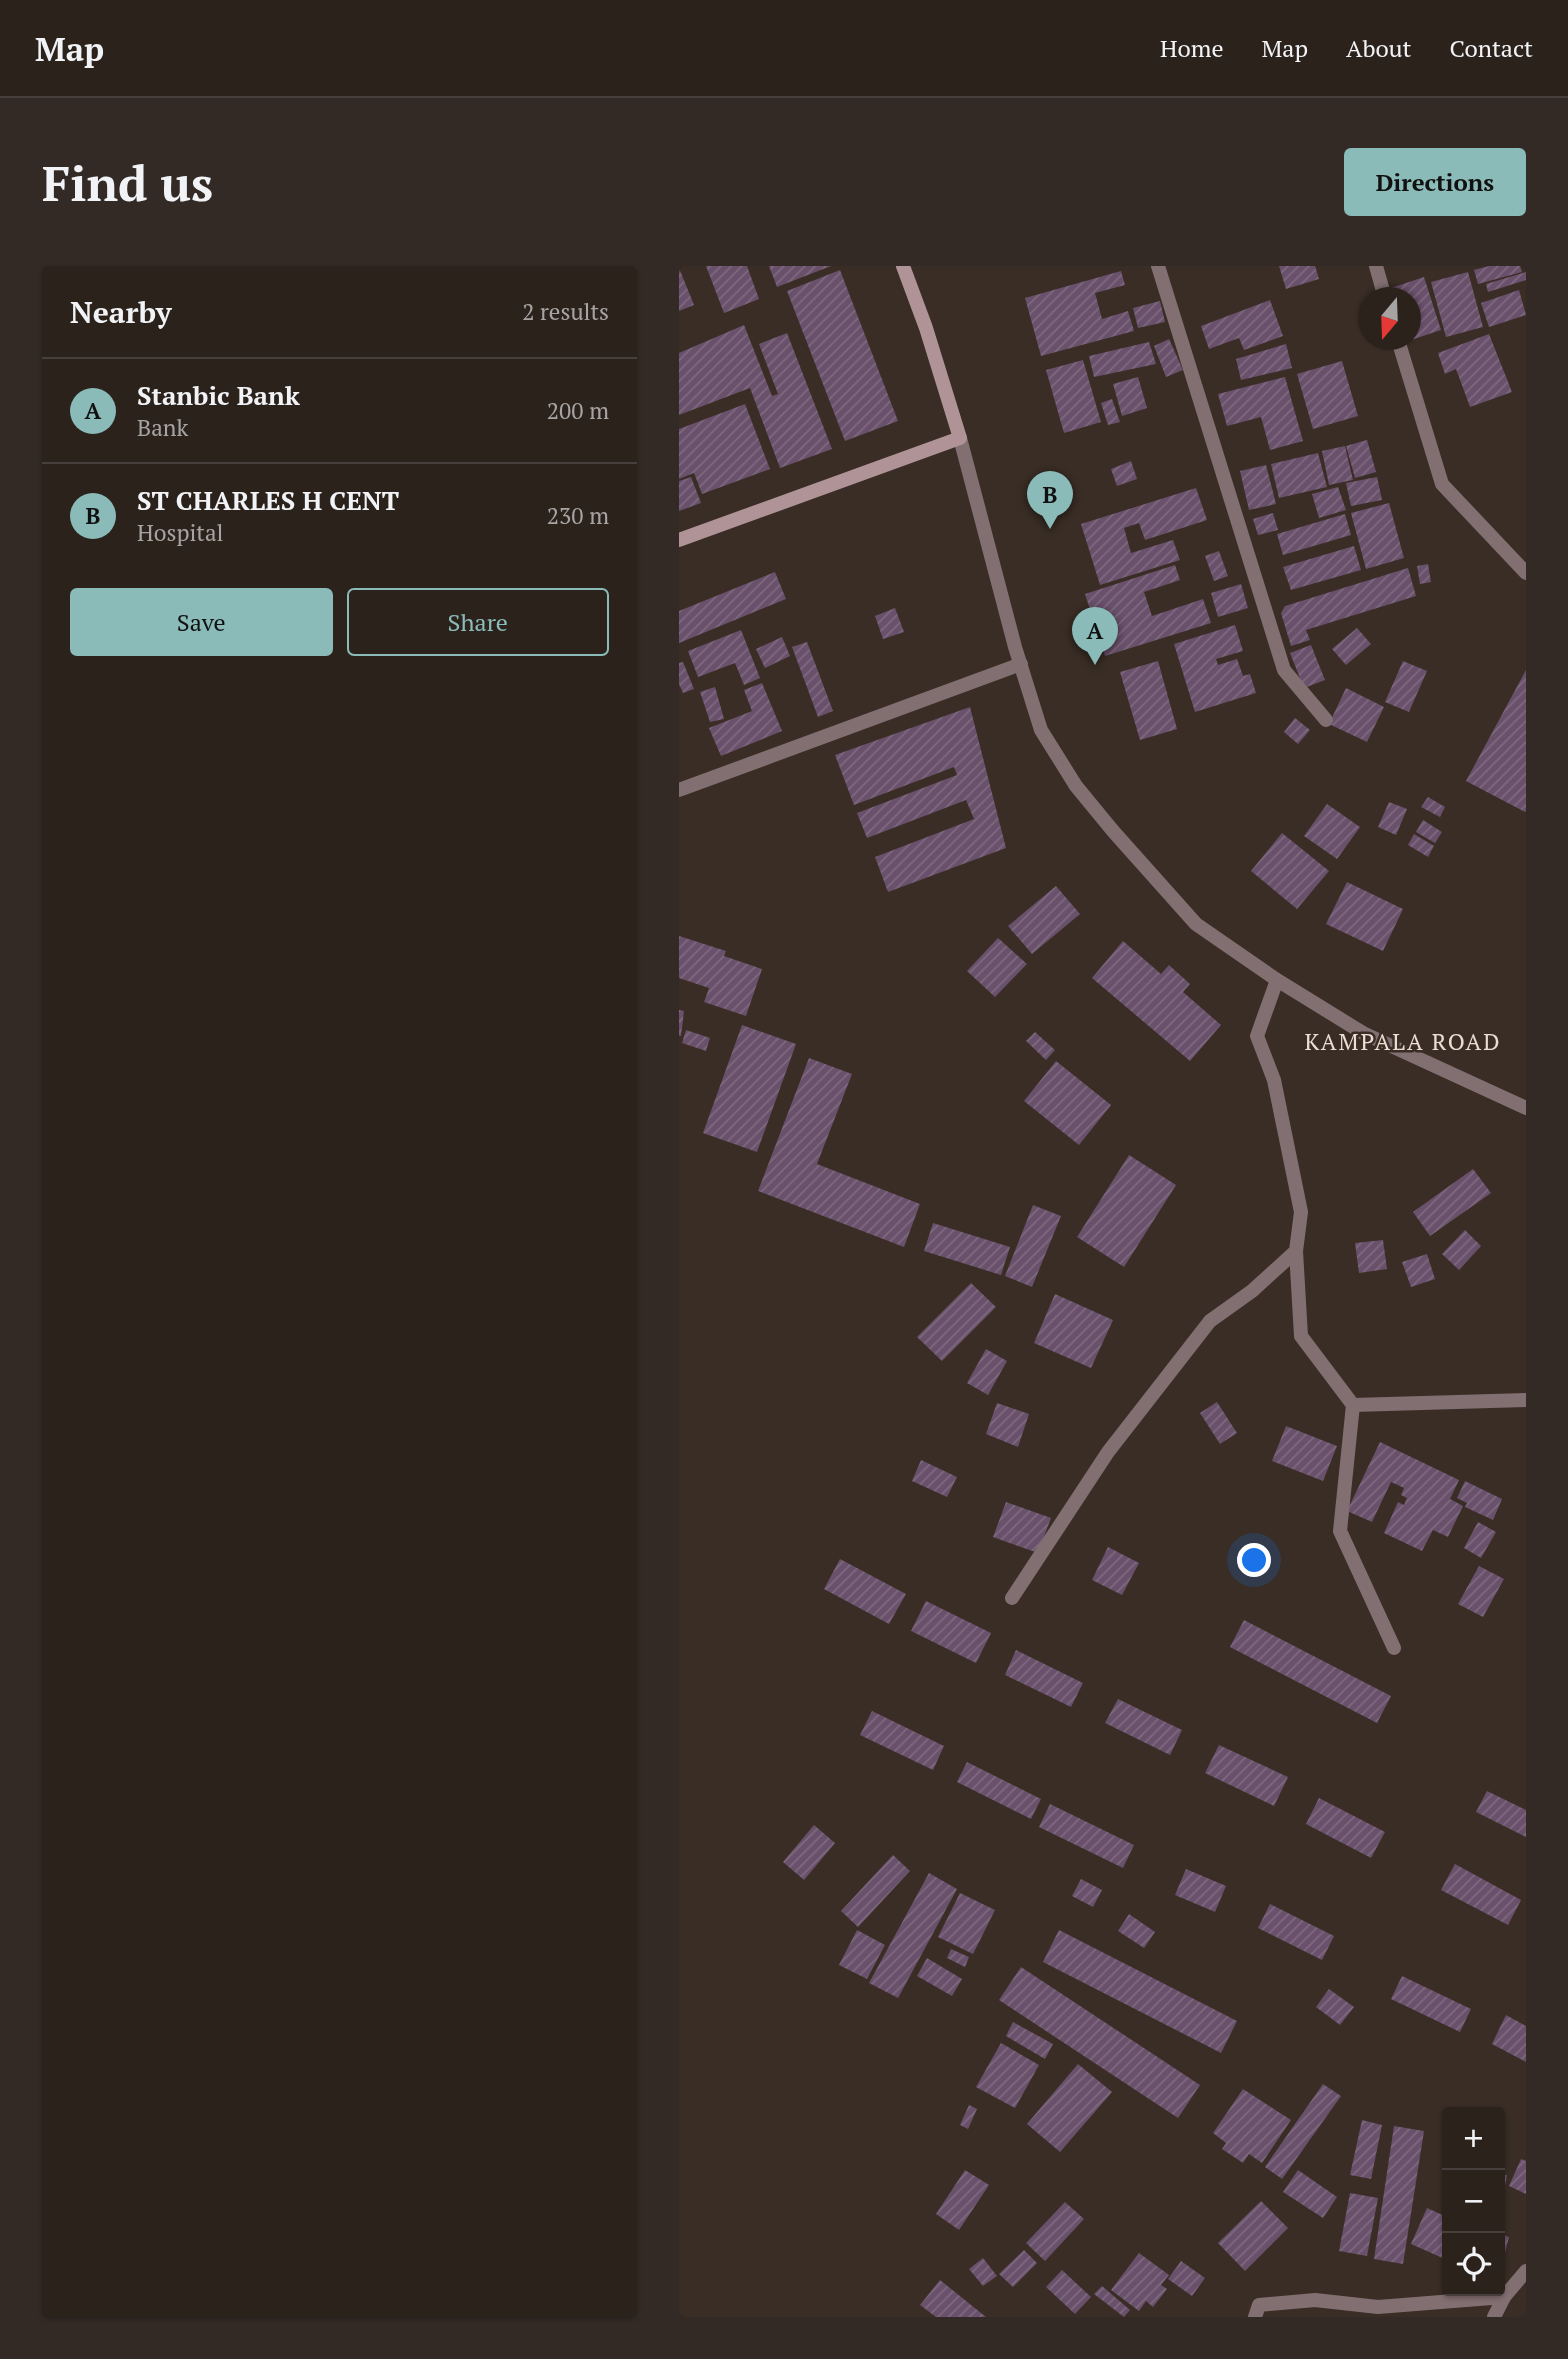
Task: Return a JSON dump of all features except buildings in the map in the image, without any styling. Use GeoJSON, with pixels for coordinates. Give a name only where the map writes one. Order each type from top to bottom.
{"type":"FeatureCollection","features":[{"type":"Feature","properties":{"kind":"main road"},"geometry":{"type":"LineString","coordinates":[[679,540],[960,438],[926,328],[903,266]]}},
{"type":"Feature","properties":{"kind":"street"},"geometry":{"type":"LineString","coordinates":[[1158,266],[1284,670],[1326,720]]}},
{"type":"Feature","properties":{"kind":"street"},"geometry":{"type":"LineString","coordinates":[[1375,266],[1382,287]]}},
{"type":"Feature","properties":{"kind":"street"},"geometry":{"type":"LineString","coordinates":[[1401,350],[1442,484],[1526,573]]}},
{"type":"Feature","properties":{"kind":"street"},"geometry":{"type":"LineString","coordinates":[[960,438],[1041,730],[1076,786],[1153,878],[1196,924],[1276,980],[1363,1032],[1526,1108]]}},
{"type":"Feature","properties":{"kind":"street"},"geometry":{"type":"LineString","coordinates":[[679,790],[1021,664]]}},
{"type":"Feature","properties":{"kind":"street"},"geometry":{"type":"LineString","coordinates":[[1276,980],[1257,1036],[1274,1080],[1301,1212],[1296,1251],[1301,1336],[1353,1405],[1340,1531],[1394,1648]]}},
{"type":"Feature","properties":{"kind":"street"},"geometry":{"type":"LineString","coordinates":[[1012,1598],[1108,1452],[1210,1321],[1252,1291],[1296,1251]]}},
{"type":"Feature","properties":{"kind":"street"},"geometry":{"type":"LineString","coordinates":[[1353,1405],[1526,1400]]}},
{"type":"Feature","properties":{"kind":"street"},"geometry":{"type":"LineString","coordinates":[[1495,2317],[1504,2297],[1526,2271]]}},
{"type":"Feature","properties":{"kind":"street"},"geometry":{"type":"LineString","coordinates":[[1255,2317],[1259,2305],[1315,2300],[1378,2307],[1504,2297]]}},
{"type":"Feature","properties":{"kind":"place","name":"ST CHARLES H CENT"},"geometry":{"type":"Point","coordinates":[1050,529]}},
{"type":"Feature","properties":{"kind":"place","name":"Stanbic Bank"},"geometry":{"type":"Point","coordinates":[1095,665]}},
{"type":"Feature","properties":{"kind":"district","name":"KAMPALA ROAD"},"geometry":{"type":"Point","coordinates":[1403,1041]}}]}
